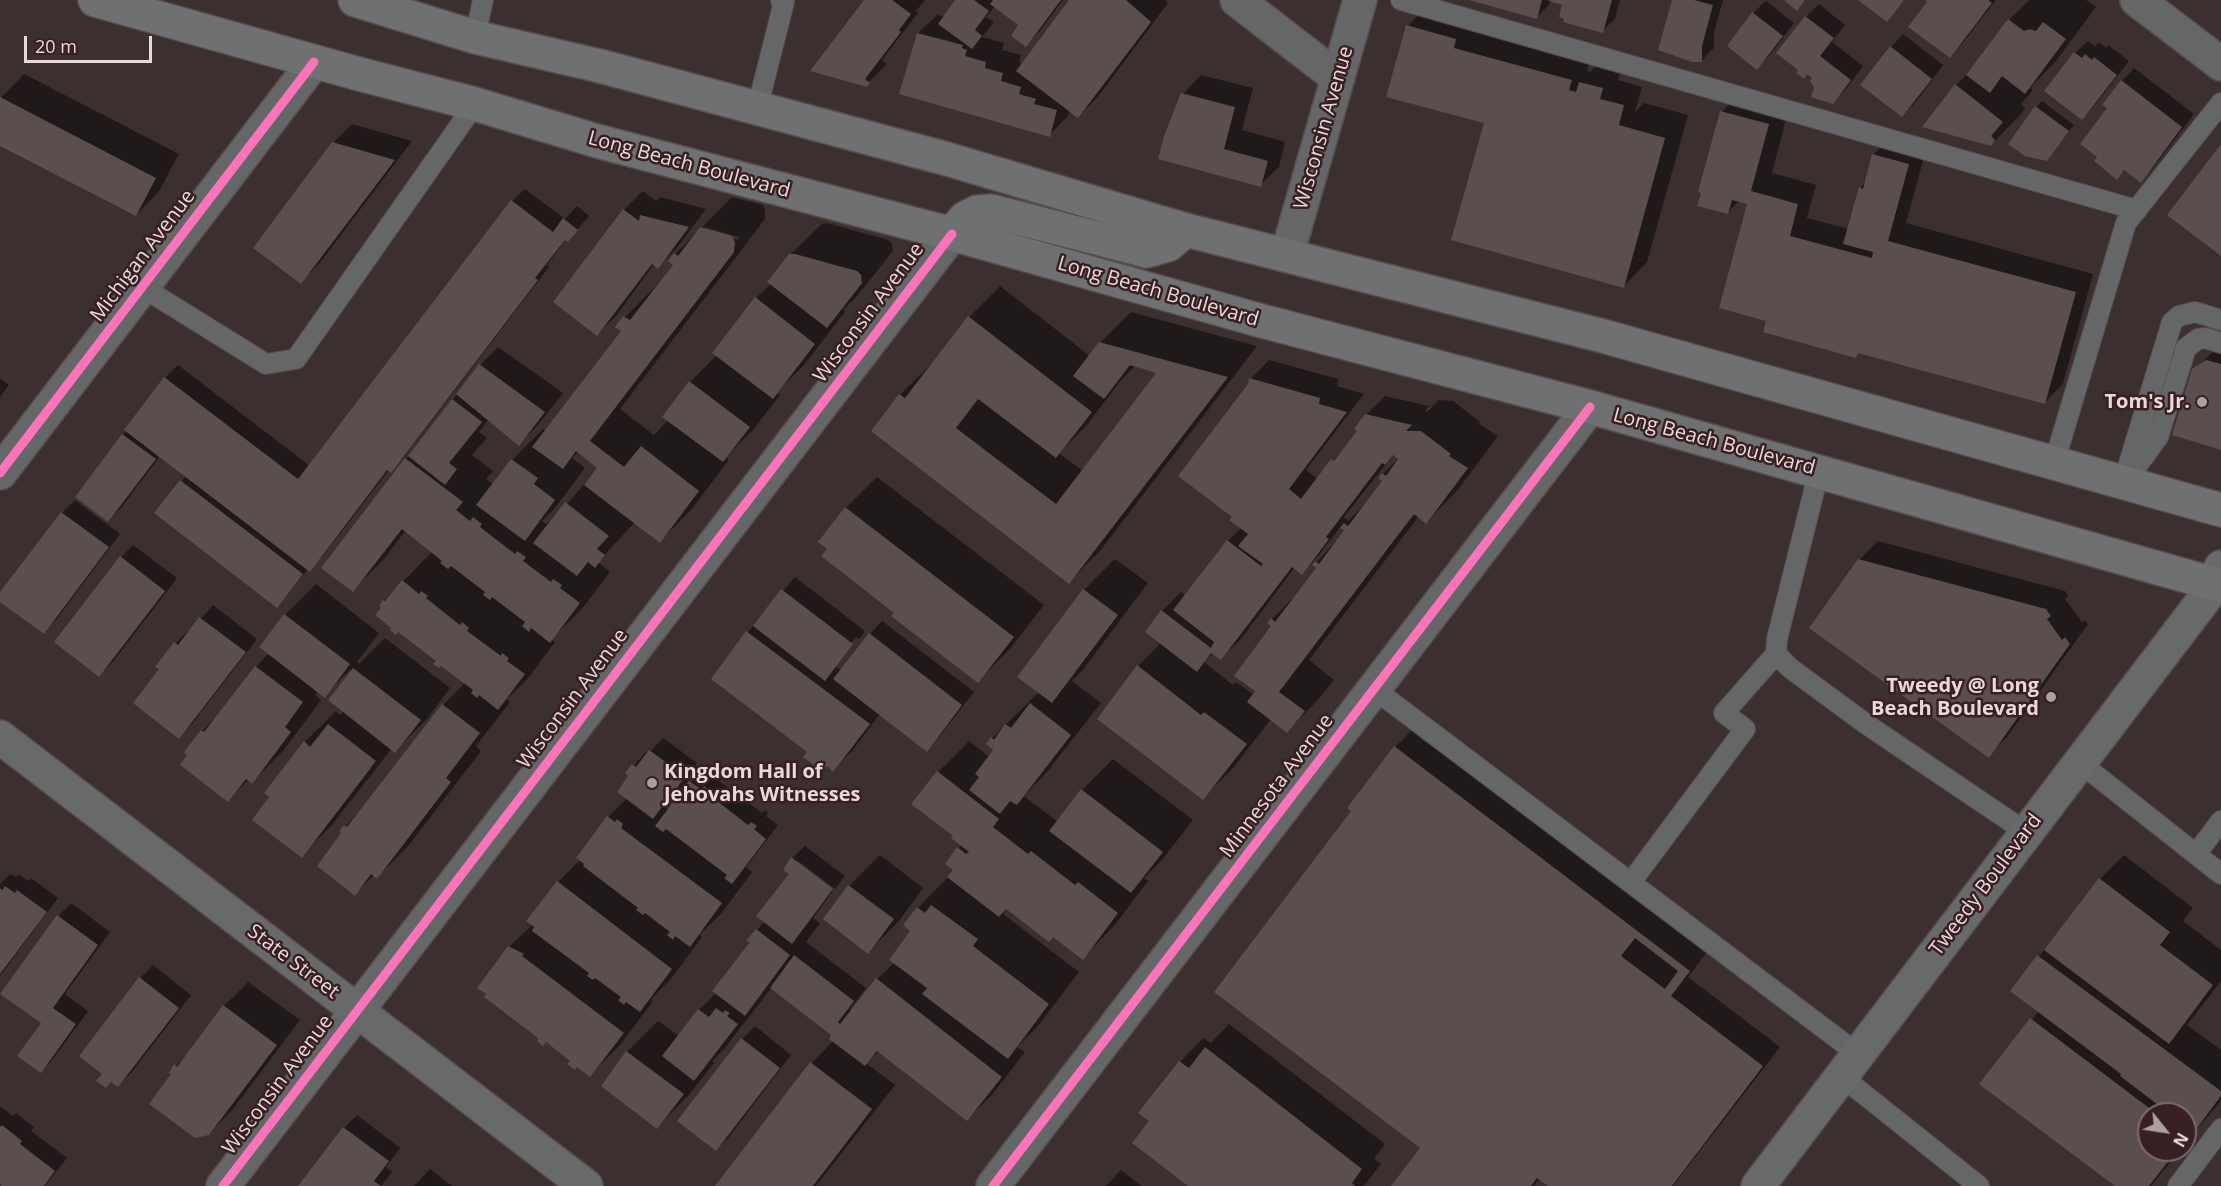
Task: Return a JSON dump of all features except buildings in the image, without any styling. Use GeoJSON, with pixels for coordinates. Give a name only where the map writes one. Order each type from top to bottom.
{"type":"FeatureCollection","features":[{"type":"Feature","properties":{"kind":"main road","name":"Long Beach Boulevard"},"geometry":{"type":"LineString","coordinates":[[95,0],[314,62],[475,104],[597,141],[952,234],[1262,321],[1590,407],[2220,580]]}},
{"type":"Feature","properties":{"kind":"main road"},"geometry":{"type":"LineString","coordinates":[[355,0],[475,37],[600,66],[947,159],[1186,230],[1604,336],[2221,510]]}},
{"type":"Feature","properties":{"kind":"main road"},"geometry":{"type":"LineString","coordinates":[[952,234],[965,218],[977,212],[991,211],[1147,251],[1168,245],[1186,230]]}},
{"type":"Feature","properties":{"kind":"main road","name":"Tweedy Boulevard"},"geometry":{"type":"LineString","coordinates":[[1770,1182],[1850,1065],[2220,580]]}},
{"type":"Feature","properties":{"kind":"main road","name":"State Street"},"geometry":{"type":"LineString","coordinates":[[0,737],[586,1186]]}},
{"type":"Feature","properties":{"kind":"street"},"geometry":{"type":"LineString","coordinates":[[1237,0],[1338,78]]}},
{"type":"Feature","properties":{"kind":"street","name":"Wisconsin Avenue"},"geometry":{"type":"LineString","coordinates":[[1287,255],[1360,0]]}},
{"type":"Feature","properties":{"kind":"street"},"geometry":{"type":"LineString","coordinates":[[2137,0],[2221,64]]}},
{"type":"Feature","properties":{"kind":"street","name":"Michigan Avenue"},"geometry":{"type":"LineString","coordinates":[[0,473],[314,62]]}},
{"type":"Feature","properties":{"kind":"street","name":"Wisconsin Avenue"},"geometry":{"type":"LineString","coordinates":[[224,1186],[952,234]]}},
{"type":"Feature","properties":{"kind":"street","name":"Minnesota Avenue"},"geometry":{"type":"LineString","coordinates":[[993,1186],[1590,407]]}},
{"type":"Feature","properties":{"kind":"lane"},"geometry":{"type":"LineString","coordinates":[[475,37],[483,0]]}},
{"type":"Feature","properties":{"kind":"lane"},"geometry":{"type":"LineString","coordinates":[[757,109],[783,2],[781,0]]}},
{"type":"Feature","properties":{"kind":"lane"},"geometry":{"type":"LineString","coordinates":[[1401,0],[2136,210]]}},
{"type":"Feature","properties":{"kind":"lane"},"geometry":{"type":"LineString","coordinates":[[2054,463],[2126,223],[2221,103]]}},
{"type":"Feature","properties":{"kind":"lane"},"geometry":{"type":"LineString","coordinates":[[142,287],[266,364],[297,359],[475,104]]}},
{"type":"Feature","properties":{"kind":"lane"},"geometry":{"type":"LineString","coordinates":[[2124,483],[2172,322],[2179,316],[2195,312],[2221,320]]}},
{"type":"Feature","properties":{"kind":"lane"},"geometry":{"type":"LineString","coordinates":[[2124,483],[2158,437],[2186,348],[2198,339],[2205,338],[2221,343]]}},
{"type":"Feature","properties":{"kind":"lane"},"geometry":{"type":"LineString","coordinates":[[1631,882],[1745,729],[1724,713],[1776,654],[1777,639],[1819,471]]}},
{"type":"Feature","properties":{"kind":"lane"},"geometry":{"type":"LineString","coordinates":[[1776,654],[1790,668],[1866,724],[2026,832]]}},
{"type":"Feature","properties":{"kind":"lane"},"geometry":{"type":"LineString","coordinates":[[1374,689],[1631,882],[1850,1065],[1979,1186]]}},
{"type":"Feature","properties":{"kind":"lane"},"geometry":{"type":"LineString","coordinates":[[2079,762],[2221,874]]}},
{"type":"Feature","properties":{"kind":"lane"},"geometry":{"type":"LineString","coordinates":[[2196,854],[2221,821]]}},
{"type":"Feature","properties":{"kind":"lane"},"geometry":{"type":"LineString","coordinates":[[2178,1186],[2221,1129]]}},
{"type":"Feature","properties":{"kind":"cycle path"},"geometry":{"type":"LineString","coordinates":[[0,473],[314,62]]}},
{"type":"Feature","properties":{"kind":"cycle path"},"geometry":{"type":"LineString","coordinates":[[223,1186],[952,234]]}},
{"type":"Feature","properties":{"kind":"cycle path"},"geometry":{"type":"LineString","coordinates":[[993,1186],[1590,407]]}},
{"type":"Feature","properties":{"kind":"place","name":"Tom's Jr."},"geometry":{"type":"Point","coordinates":[2202,402]}},
{"type":"Feature","properties":{"kind":"place","name":"Tweedy @ Long Beach Boulevard"},"geometry":{"type":"Point","coordinates":[2051,697]}},
{"type":"Feature","properties":{"kind":"place","name":"Kingdom Hall of Jehovahs Witnesses"},"geometry":{"type":"Point","coordinates":[652,783]}}]}
